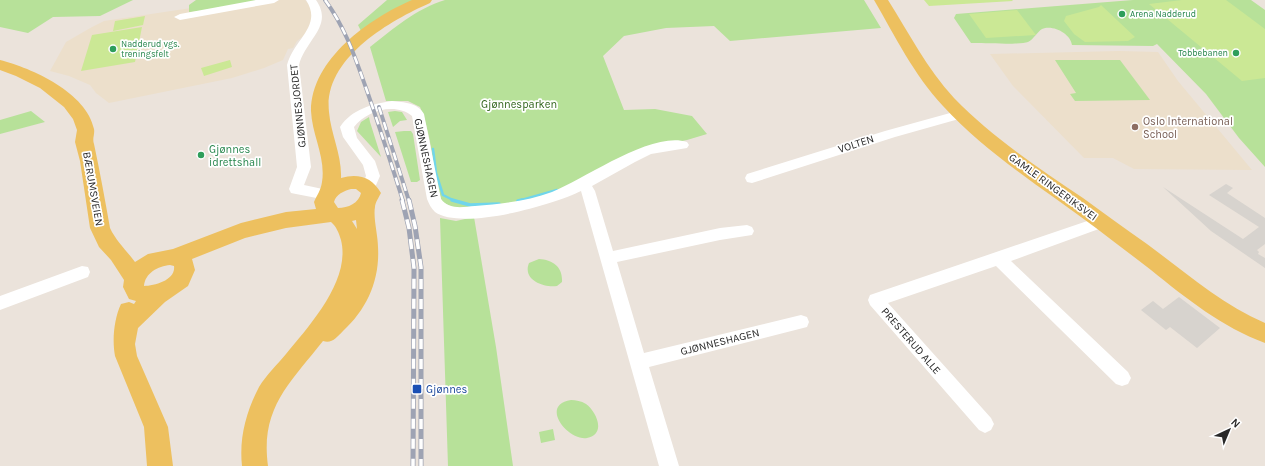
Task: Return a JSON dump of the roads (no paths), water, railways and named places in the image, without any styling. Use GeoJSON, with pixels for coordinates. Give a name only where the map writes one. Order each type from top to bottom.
{"type":"FeatureCollection","features":[{"type":"Feature","properties":{"kind":"main road","name":"GJØNNESJORDET"},"geometry":{"type":"LineString","coordinates":[[331,203],[333,181],[329,152],[320,109],[322,90],[332,68],[347,51],[379,24],[403,10],[425,0]]}},
{"type":"Feature","properties":{"kind":"main road","name":"GAMLE RINGERIKSVEI"},"geometry":{"type":"LineString","coordinates":[[881,0],[915,57],[938,89],[961,114],[1012,158],[1102,222],[1231,318],[1265,333]]}},
{"type":"Feature","properties":{"kind":"main road","name":"BÆRUMSVEIEN"},"geometry":{"type":"LineString","coordinates":[[0,65],[35,78],[63,96],[81,118],[86,130],[84,142],[89,161],[100,228],[106,241],[118,254],[134,283]]}},
{"type":"Feature","properties":{"kind":"main road","name":"BÆRUMSVEIEN"},"geometry":{"type":"LineString","coordinates":[[0,71],[27,81],[48,94],[67,112],[77,134],[84,142]]}},
{"type":"Feature","properties":{"kind":"main road","name":"GJØNNESJORDET"},"geometry":{"type":"LineString","coordinates":[[329,152],[340,173],[362,186]]}},
{"type":"Feature","properties":{"kind":"main road"},"geometry":{"type":"LineString","coordinates":[[160,466],[156,427],[126,356],[124,344],[134,283],[142,268],[172,261],[242,231],[286,220],[331,203],[341,185],[362,186]]}},
{"type":"Feature","properties":{"kind":"main road"},"geometry":{"type":"LineString","coordinates":[[331,203],[352,214],[362,186]]}},
{"type":"Feature","properties":{"kind":"main road"},"geometry":{"type":"LineString","coordinates":[[290,366],[306,354],[342,320],[351,308],[365,282],[368,270],[369,252],[362,186]]}},
{"type":"Feature","properties":{"kind":"main road"},"geometry":{"type":"LineString","coordinates":[[255,466],[255,432],[259,416],[273,386],[326,319],[349,282],[353,266],[352,247],[348,227],[331,203]]}},
{"type":"Feature","properties":{"kind":"main road"},"geometry":{"type":"LineString","coordinates":[[118,254],[172,261],[183,277],[177,284],[159,294],[127,324]]}},
{"type":"Feature","properties":{"kind":"main road"},"geometry":{"type":"LineString","coordinates":[[134,283],[143,295],[159,294]]}},
{"type":"Feature","properties":{"kind":"street"},"geometry":{"type":"LineString","coordinates":[[180,16],[274,0]]}},
{"type":"Feature","properties":{"kind":"street","name":"GJØNNESJORDET"},"geometry":{"type":"LineString","coordinates":[[311,0],[316,6],[319,17],[317,23],[298,49],[293,59],[292,71],[304,167],[296,189],[331,203]]}},
{"type":"Feature","properties":{"kind":"street","name":"GJØNNESHAGEN"},"geometry":{"type":"LineString","coordinates":[[362,186],[368,160],[348,135],[347,127],[353,119],[362,113],[400,104],[411,107],[418,114],[434,199],[436,203],[444,210],[462,212],[521,207],[563,194],[646,151],[682,145]]}},
{"type":"Feature","properties":{"kind":"street","name":"VOLTEN"},"geometry":{"type":"LineString","coordinates":[[752,178],[890,134],[961,114]]}},
{"type":"Feature","properties":{"kind":"street"},"geometry":{"type":"LineString","coordinates":[[584,184],[588,191],[670,466]]}},
{"type":"Feature","properties":{"kind":"street","name":"PRESTERUD ALLE"},"geometry":{"type":"LineString","coordinates":[[985,424],[876,300],[1102,222]]}},
{"type":"Feature","properties":{"kind":"street"},"geometry":{"type":"LineString","coordinates":[[608,258],[720,234],[747,231]]}},
{"type":"Feature","properties":{"kind":"street"},"geometry":{"type":"LineString","coordinates":[[998,258],[1122,378]]}},
{"type":"Feature","properties":{"kind":"street"},"geometry":{"type":"LineString","coordinates":[[0,303],[82,272]]}},
{"type":"Feature","properties":{"kind":"street","name":"GJØNNESHAGEN"},"geometry":{"type":"LineString","coordinates":[[639,362],[801,322]]}},
{"type":"Feature","properties":{"kind":"waterway"},"geometry":{"type":"LineString","coordinates":[[433,149],[436,173],[443,195],[454,201]]}},
{"type":"Feature","properties":{"kind":"waterway"},"geometry":{"type":"LineString","coordinates":[[522,200],[518,201],[557,190]]}},
{"type":"Feature","properties":{"kind":"waterway"},"geometry":{"type":"LineString","coordinates":[[454,201],[470,205],[499,204]]}},
{"type":"Feature","properties":{"kind":"railway"},"geometry":{"type":"LineString","coordinates":[[325,0],[344,32],[362,76],[403,201]]}},
{"type":"Feature","properties":{"kind":"railway"},"geometry":{"type":"LineString","coordinates":[[379,107],[409,201]]}},
{"type":"Feature","properties":{"kind":"railway"},"geometry":{"type":"LineString","coordinates":[[402,200],[409,228],[414,268],[413,466]]}},
{"type":"Feature","properties":{"kind":"railway"},"geometry":{"type":"LineString","coordinates":[[409,200],[415,226],[421,267],[421,466]]}},
{"type":"Feature","properties":{"kind":"place","name":"Arena Nadderud"},"geometry":{"type":"Point","coordinates":[1122,14]}},
{"type":"Feature","properties":{"kind":"place","name":"Nadderud vgs. treningsfelt"},"geometry":{"type":"Point","coordinates":[113,49]}},
{"type":"Feature","properties":{"kind":"place","name":"Tobbebanen"},"geometry":{"type":"Point","coordinates":[1236,53]}},
{"type":"Feature","properties":{"kind":"place","name":"Oslo International School"},"geometry":{"type":"Point","coordinates":[1135,127]}},
{"type":"Feature","properties":{"kind":"place","name":"Gjønnes idrettshall"},"geometry":{"type":"Point","coordinates":[201,155]}},
{"type":"Feature","properties":{"kind":"place","name":"Gjønnes"},"geometry":{"type":"Point","coordinates":[417,389]}},
{"type":"Feature","properties":{"kind":"park label","name":"Gjønnesparken"},"geometry":{"type":"Point","coordinates":[519,104]}}]}
